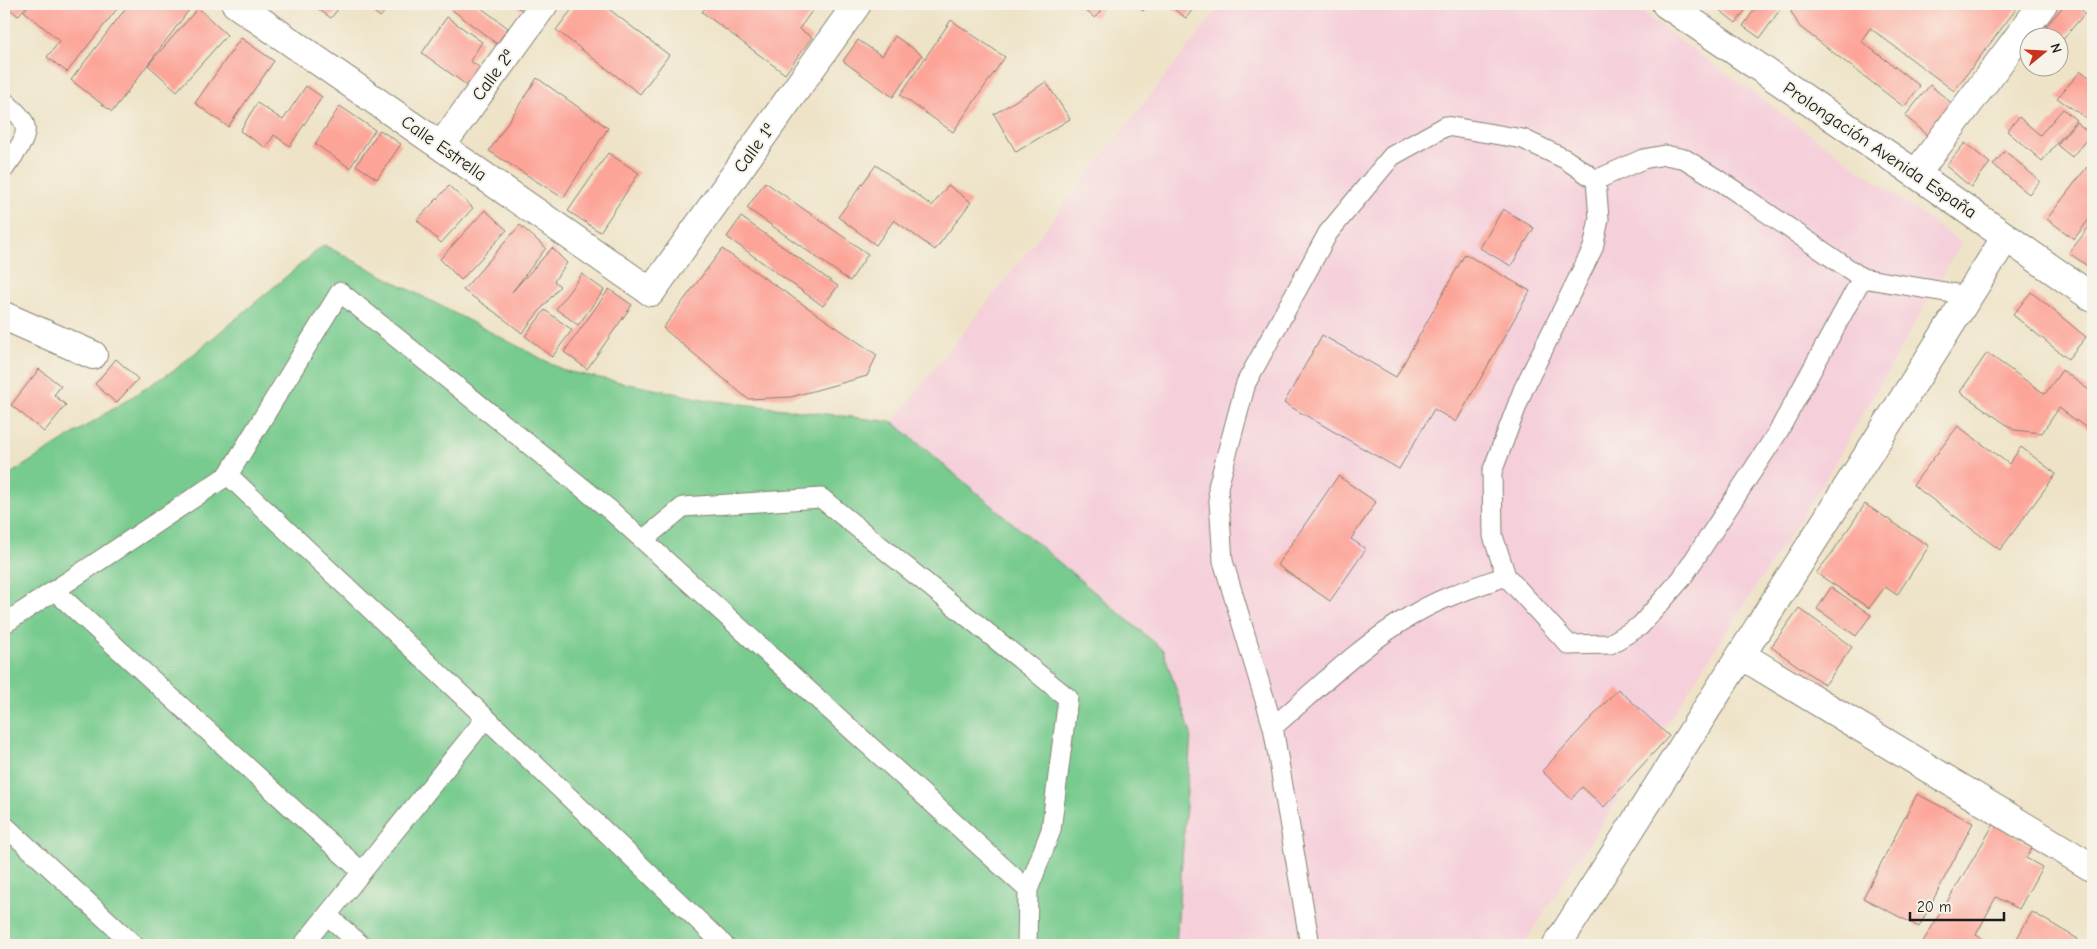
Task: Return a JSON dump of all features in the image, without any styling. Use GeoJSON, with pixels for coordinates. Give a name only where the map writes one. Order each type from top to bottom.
{"type":"FeatureCollection","features":[{"type":"Feature","properties":{"kind":"street","name":"Calle Estrella"},"geometry":{"type":"LineString","coordinates":[[236,4],[652,292]]}},
{"type":"Feature","properties":{"kind":"street","name":"Calle 2ª"},"geometry":{"type":"LineString","coordinates":[[441,146],[544,4]]}},
{"type":"Feature","properties":{"kind":"street","name":"Calle 1ª"},"geometry":{"type":"LineString","coordinates":[[652,292],[857,4]]}},
{"type":"Feature","properties":{"kind":"street","name":"Prolongación Avenida España"},"geometry":{"type":"LineString","coordinates":[[1666,4],[1916,174],[2093,298]]}},
{"type":"Feature","properties":{"kind":"street"},"geometry":{"type":"LineString","coordinates":[[1916,174],[2043,4]]}},
{"type":"Feature","properties":{"kind":"street"},"geometry":{"type":"LineString","coordinates":[[1557,945],[2006,237]]}},
{"type":"Feature","properties":{"kind":"street"},"geometry":{"type":"LineString","coordinates":[[4,316],[93,355]]}},
{"type":"Feature","properties":{"kind":"street"},"geometry":{"type":"LineString","coordinates":[[1741,655],[2093,868]]}},
{"type":"Feature","properties":{"kind":"lane"},"geometry":{"type":"LineString","coordinates":[[4,101],[22,119],[26,129],[24,139],[4,169]]}},
{"type":"Feature","properties":{"kind":"lane"},"geometry":{"type":"LineString","coordinates":[[1310,945],[1273,727],[1223,561],[1218,487],[1246,383],[1328,234],[1392,156],[1446,126],[1523,139],[1565,160],[1596,180]]}},
{"type":"Feature","properties":{"kind":"lane"},"geometry":{"type":"LineString","coordinates":[[1596,180],[1643,159],[1665,155],[1685,159],[1725,184],[1862,278],[1969,296]]}},
{"type":"Feature","properties":{"kind":"lane"},"geometry":{"type":"LineString","coordinates":[[1596,180],[1599,219],[1593,248],[1524,390],[1492,472],[1493,536],[1506,576],[1569,645],[1610,644],[1640,626],[1682,578],[1778,432],[1862,278]]}},
{"type":"Feature","properties":{"kind":"lane"},"geometry":{"type":"LineString","coordinates":[[4,624],[228,475],[340,292],[610,510],[1028,890]]}},
{"type":"Feature","properties":{"kind":"lane"},"geometry":{"type":"LineString","coordinates":[[228,475],[724,945]]}},
{"type":"Feature","properties":{"kind":"lane"},"geometry":{"type":"LineString","coordinates":[[643,540],[683,507],[821,498],[1068,698],[1051,830],[1028,890],[1027,945]]}},
{"type":"Feature","properties":{"kind":"lane"},"geometry":{"type":"LineString","coordinates":[[1273,727],[1355,656],[1414,614],[1467,589],[1506,576]]}},
{"type":"Feature","properties":{"kind":"lane"},"geometry":{"type":"LineString","coordinates":[[55,591],[362,872]]}},
{"type":"Feature","properties":{"kind":"lane"},"geometry":{"type":"LineString","coordinates":[[303,945],[486,718]]}},
{"type":"Feature","properties":{"kind":"lane"},"geometry":{"type":"LineString","coordinates":[[4,824],[134,945]]}},
{"type":"Feature","properties":{"kind":"lane"},"geometry":{"type":"LineString","coordinates":[[327,915],[362,945]]}},
{"type":"Feature","properties":{"kind":"shaded area"},"geometry":{"type":"Polygon","coordinates":[[[1222,4],[1630,4],[1961,243],[1821,487],[1523,945],[1176,945],[1191,735],[1163,650],[893,422],[1222,4]]]}},
{"type":"Feature","properties":{"kind":"green space"},"geometry":{"type":"Polygon","coordinates":[[[324,245],[565,371],[708,400],[893,422],[1163,650],[1191,734],[1176,945],[4,945],[4,478],[176,369],[324,245]]]}},
{"type":"Feature","properties":{"kind":"building"},"geometry":{"type":"Polygon","coordinates":[[[4,4],[28,4],[18,16],[4,4]]]}},
{"type":"Feature","properties":{"kind":"building"},"geometry":{"type":"Polygon","coordinates":[[[30,4],[121,4],[67,72],[47,57],[60,41],[24,11],[30,4]]]}},
{"type":"Feature","properties":{"kind":"building"},"geometry":{"type":"Polygon","coordinates":[[[129,4],[189,4],[192,6],[112,112],[71,80],[129,4]]]}},
{"type":"Feature","properties":{"kind":"building"},"geometry":{"type":"Polygon","coordinates":[[[311,4],[342,4],[331,18],[311,4]]]}},
{"type":"Feature","properties":{"kind":"building"},"geometry":{"type":"Polygon","coordinates":[[[364,4],[391,4],[380,17],[364,4]]]}},
{"type":"Feature","properties":{"kind":"building"},"geometry":{"type":"Polygon","coordinates":[[[455,4],[476,4],[508,28],[497,44],[451,9],[455,4]]]}},
{"type":"Feature","properties":{"kind":"building"},"geometry":{"type":"Polygon","coordinates":[[[512,4],[526,4],[522,10],[512,4]]]}},
{"type":"Feature","properties":{"kind":"building"},"geometry":{"type":"Polygon","coordinates":[[[576,4],[602,4],[669,55],[640,94],[556,30],[576,4]]]}},
{"type":"Feature","properties":{"kind":"building"},"geometry":{"type":"Polygon","coordinates":[[[708,4],[817,4],[799,29],[812,37],[785,74],[702,12],[708,4]]]}},
{"type":"Feature","properties":{"kind":"building"},"geometry":{"type":"Polygon","coordinates":[[[1077,4],[1106,4],[1095,18],[1077,4]]]}},
{"type":"Feature","properties":{"kind":"building"},"geometry":{"type":"Polygon","coordinates":[[[1134,4],[1148,4],[1143,11],[1134,4]]]}},
{"type":"Feature","properties":{"kind":"building"},"geometry":{"type":"Polygon","coordinates":[[[1167,4],[1197,4],[1186,18],[1167,4]]]}},
{"type":"Feature","properties":{"kind":"building"},"geometry":{"type":"Polygon","coordinates":[[[1712,4],[1750,4],[1736,23],[1712,4]]]}},
{"type":"Feature","properties":{"kind":"building"},"geometry":{"type":"Polygon","coordinates":[[[1758,4],[1784,4],[1760,38],[1743,26],[1758,4]]]}},
{"type":"Feature","properties":{"kind":"building"},"geometry":{"type":"Polygon","coordinates":[[[1793,4],[2011,4],[2017,8],[1954,91],[1870,28],[1861,41],[1920,86],[1904,107],[1800,27],[1791,12],[1793,4]]]}},
{"type":"Feature","properties":{"kind":"building"},"geometry":{"type":"Polygon","coordinates":[[[2065,4],[2074,4],[2085,13],[2070,31],[2070,28],[2045,28],[2065,4]]]}},
{"type":"Feature","properties":{"kind":"building"},"geometry":{"type":"Polygon","coordinates":[[[198,8],[227,35],[177,91],[148,65],[198,8]]]}},
{"type":"Feature","properties":{"kind":"building"},"geometry":{"type":"Polygon","coordinates":[[[447,17],[482,42],[470,61],[485,71],[472,89],[422,53],[447,17]]]}},
{"type":"Feature","properties":{"kind":"building"},"geometry":{"type":"Polygon","coordinates":[[[951,20],[1005,57],[953,132],[900,95],[951,20]]]}},
{"type":"Feature","properties":{"kind":"building"},"geometry":{"type":"Polygon","coordinates":[[[895,36],[922,55],[893,97],[843,61],[858,40],[882,56],[895,36]]]}},
{"type":"Feature","properties":{"kind":"building"},"geometry":{"type":"Polygon","coordinates":[[[241,38],[274,61],[228,127],[195,103],[241,38]]]}},
{"type":"Feature","properties":{"kind":"building"},"geometry":{"type":"Polygon","coordinates":[[[2081,71],[2093,80],[2093,123],[2057,98],[2081,71]]]}},
{"type":"Feature","properties":{"kind":"building"},"geometry":{"type":"Polygon","coordinates":[[[537,78],[608,128],[563,198],[489,151],[537,78]]]}},
{"type":"Feature","properties":{"kind":"building"},"geometry":{"type":"Polygon","coordinates":[[[1046,82],[1070,119],[1016,152],[994,114],[1046,82]]]}},
{"type":"Feature","properties":{"kind":"building"},"geometry":{"type":"Polygon","coordinates":[[[1930,85],[1954,105],[1929,136],[1905,116],[1930,85]]]}},
{"type":"Feature","properties":{"kind":"building"},"geometry":{"type":"Polygon","coordinates":[[[306,86],[322,97],[290,146],[274,135],[266,148],[240,131],[257,103],[283,120],[306,86]]]}},
{"type":"Feature","properties":{"kind":"building"},"geometry":{"type":"Polygon","coordinates":[[[340,106],[375,130],[350,168],[315,144],[340,106]]]}},
{"type":"Feature","properties":{"kind":"building"},"geometry":{"type":"Polygon","coordinates":[[[2063,109],[2076,120],[2042,161],[2007,131],[2019,117],[2040,135],[2063,109]]]}},
{"type":"Feature","properties":{"kind":"building"},"geometry":{"type":"Polygon","coordinates":[[[2076,122],[2091,134],[2072,157],[2057,145],[2076,122]]]}},
{"type":"Feature","properties":{"kind":"building"},"geometry":{"type":"Polygon","coordinates":[[[380,130],[401,144],[377,179],[356,165],[380,130]]]}},
{"type":"Feature","properties":{"kind":"building"},"geometry":{"type":"Polygon","coordinates":[[[1965,143],[1990,163],[1971,187],[1946,166],[1965,143]]]}},
{"type":"Feature","properties":{"kind":"building"},"geometry":{"type":"Polygon","coordinates":[[[2005,151],[2040,181],[2029,194],[1993,165],[2005,151]]]}},
{"type":"Feature","properties":{"kind":"building"},"geometry":{"type":"Polygon","coordinates":[[[608,153],[639,173],[600,232],[568,211],[608,153]]]}},
{"type":"Feature","properties":{"kind":"building"},"geometry":{"type":"Polygon","coordinates":[[[876,165],[932,206],[948,185],[971,202],[935,250],[894,220],[876,245],[838,217],[876,165]]]}},
{"type":"Feature","properties":{"kind":"building"},"geometry":{"type":"Polygon","coordinates":[[[2087,167],[2093,172],[2093,214],[2074,239],[2047,219],[2087,167]]]}},
{"type":"Feature","properties":{"kind":"building"},"geometry":{"type":"Polygon","coordinates":[[[765,182],[868,254],[850,281],[747,208],[765,182]]]}},
{"type":"Feature","properties":{"kind":"building"},"geometry":{"type":"Polygon","coordinates":[[[449,186],[473,208],[441,243],[417,220],[449,186]]]}},
{"type":"Feature","properties":{"kind":"building"},"geometry":{"type":"Polygon","coordinates":[[[1503,209],[1534,228],[1511,266],[1480,248],[1503,209]]]}},
{"type":"Feature","properties":{"kind":"building"},"geometry":{"type":"Polygon","coordinates":[[[485,210],[507,230],[461,280],[440,259],[485,210]]]}},
{"type":"Feature","properties":{"kind":"building"},"geometry":{"type":"Polygon","coordinates":[[[741,217],[838,286],[823,306],[727,237],[741,217]]]}},
{"type":"Feature","properties":{"kind":"building"},"geometry":{"type":"Polygon","coordinates":[[[2093,222],[2093,270],[2069,253],[2093,222]]]}},
{"type":"Feature","properties":{"kind":"building"},"geometry":{"type":"Polygon","coordinates":[[[520,225],[546,248],[512,292],[552,248],[567,263],[554,281],[560,286],[522,333],[463,290],[520,225]]]}},
{"type":"Feature","properties":{"kind":"building"},"geometry":{"type":"Polygon","coordinates":[[[722,249],[877,355],[867,376],[791,397],[748,399],[663,328],[722,249]]]}},
{"type":"Feature","properties":{"kind":"building"},"geometry":{"type":"Polygon","coordinates":[[[1465,254],[1530,291],[1456,422],[1434,409],[1399,469],[1284,403],[1322,335],[1396,377],[1465,254]]]}},
{"type":"Feature","properties":{"kind":"building"},"geometry":{"type":"Polygon","coordinates":[[[582,274],[604,290],[578,325],[556,309],[582,274]]]}},
{"type":"Feature","properties":{"kind":"building"},"geometry":{"type":"Polygon","coordinates":[[[609,289],[632,305],[587,369],[564,352],[609,289]]]}},
{"type":"Feature","properties":{"kind":"building"},"geometry":{"type":"Polygon","coordinates":[[[2031,292],[2086,337],[2068,359],[2013,315],[2031,292]]]}},
{"type":"Feature","properties":{"kind":"building"},"geometry":{"type":"Polygon","coordinates":[[[545,310],[572,330],[552,357],[525,336],[545,310]]]}},
{"type":"Feature","properties":{"kind":"building"},"geometry":{"type":"Polygon","coordinates":[[[1987,353],[2045,394],[2062,370],[2093,393],[2093,422],[2088,429],[2059,408],[2042,433],[2014,430],[1960,392],[1987,353]]]}},
{"type":"Feature","properties":{"kind":"building"},"geometry":{"type":"Polygon","coordinates":[[[116,359],[138,379],[116,403],[95,384],[116,359]]]}},
{"type":"Feature","properties":{"kind":"building"},"geometry":{"type":"Polygon","coordinates":[[[39,369],[61,386],[54,395],[66,405],[44,432],[11,405],[39,369]]]}},
{"type":"Feature","properties":{"kind":"building"},"geometry":{"type":"Polygon","coordinates":[[[1958,426],[2009,464],[2021,447],[2056,474],[2000,550],[1913,485],[1958,426]]]}},
{"type":"Feature","properties":{"kind":"building"},"geometry":{"type":"Polygon","coordinates":[[[1338,476],[1376,502],[1351,539],[1366,549],[1330,601],[1277,565],[1338,476]]]}},
{"type":"Feature","properties":{"kind":"building"},"geometry":{"type":"Polygon","coordinates":[[[1865,504],[1929,546],[1897,595],[1885,587],[1869,608],[1816,573],[1865,504]]]}},
{"type":"Feature","properties":{"kind":"building"},"geometry":{"type":"Polygon","coordinates":[[[1831,587],[1871,615],[1856,636],[1817,609],[1831,587]]]}},
{"type":"Feature","properties":{"kind":"building"},"geometry":{"type":"Polygon","coordinates":[[[1799,608],[1852,647],[1825,685],[1771,647],[1799,608]]]}},
{"type":"Feature","properties":{"kind":"building"},"geometry":{"type":"Polygon","coordinates":[[[1618,689],[1669,736],[1604,807],[1582,787],[1571,799],[1542,771],[1618,689]]]}},
{"type":"Feature","properties":{"kind":"building"},"geometry":{"type":"Polygon","coordinates":[[[1917,794],[1973,823],[1919,927],[1863,898],[1917,794]]]}},
{"type":"Feature","properties":{"kind":"building"},"geometry":{"type":"Polygon","coordinates":[[[1994,824],[2033,846],[2026,858],[2042,867],[2019,909],[1996,897],[1976,935],[1992,945],[1921,945],[1994,824]]]}},
{"type":"Feature","properties":{"kind":"building"},"geometry":{"type":"Polygon","coordinates":[[[2032,912],[2078,939],[2074,945],[2013,945],[2032,912]]]}}]}
